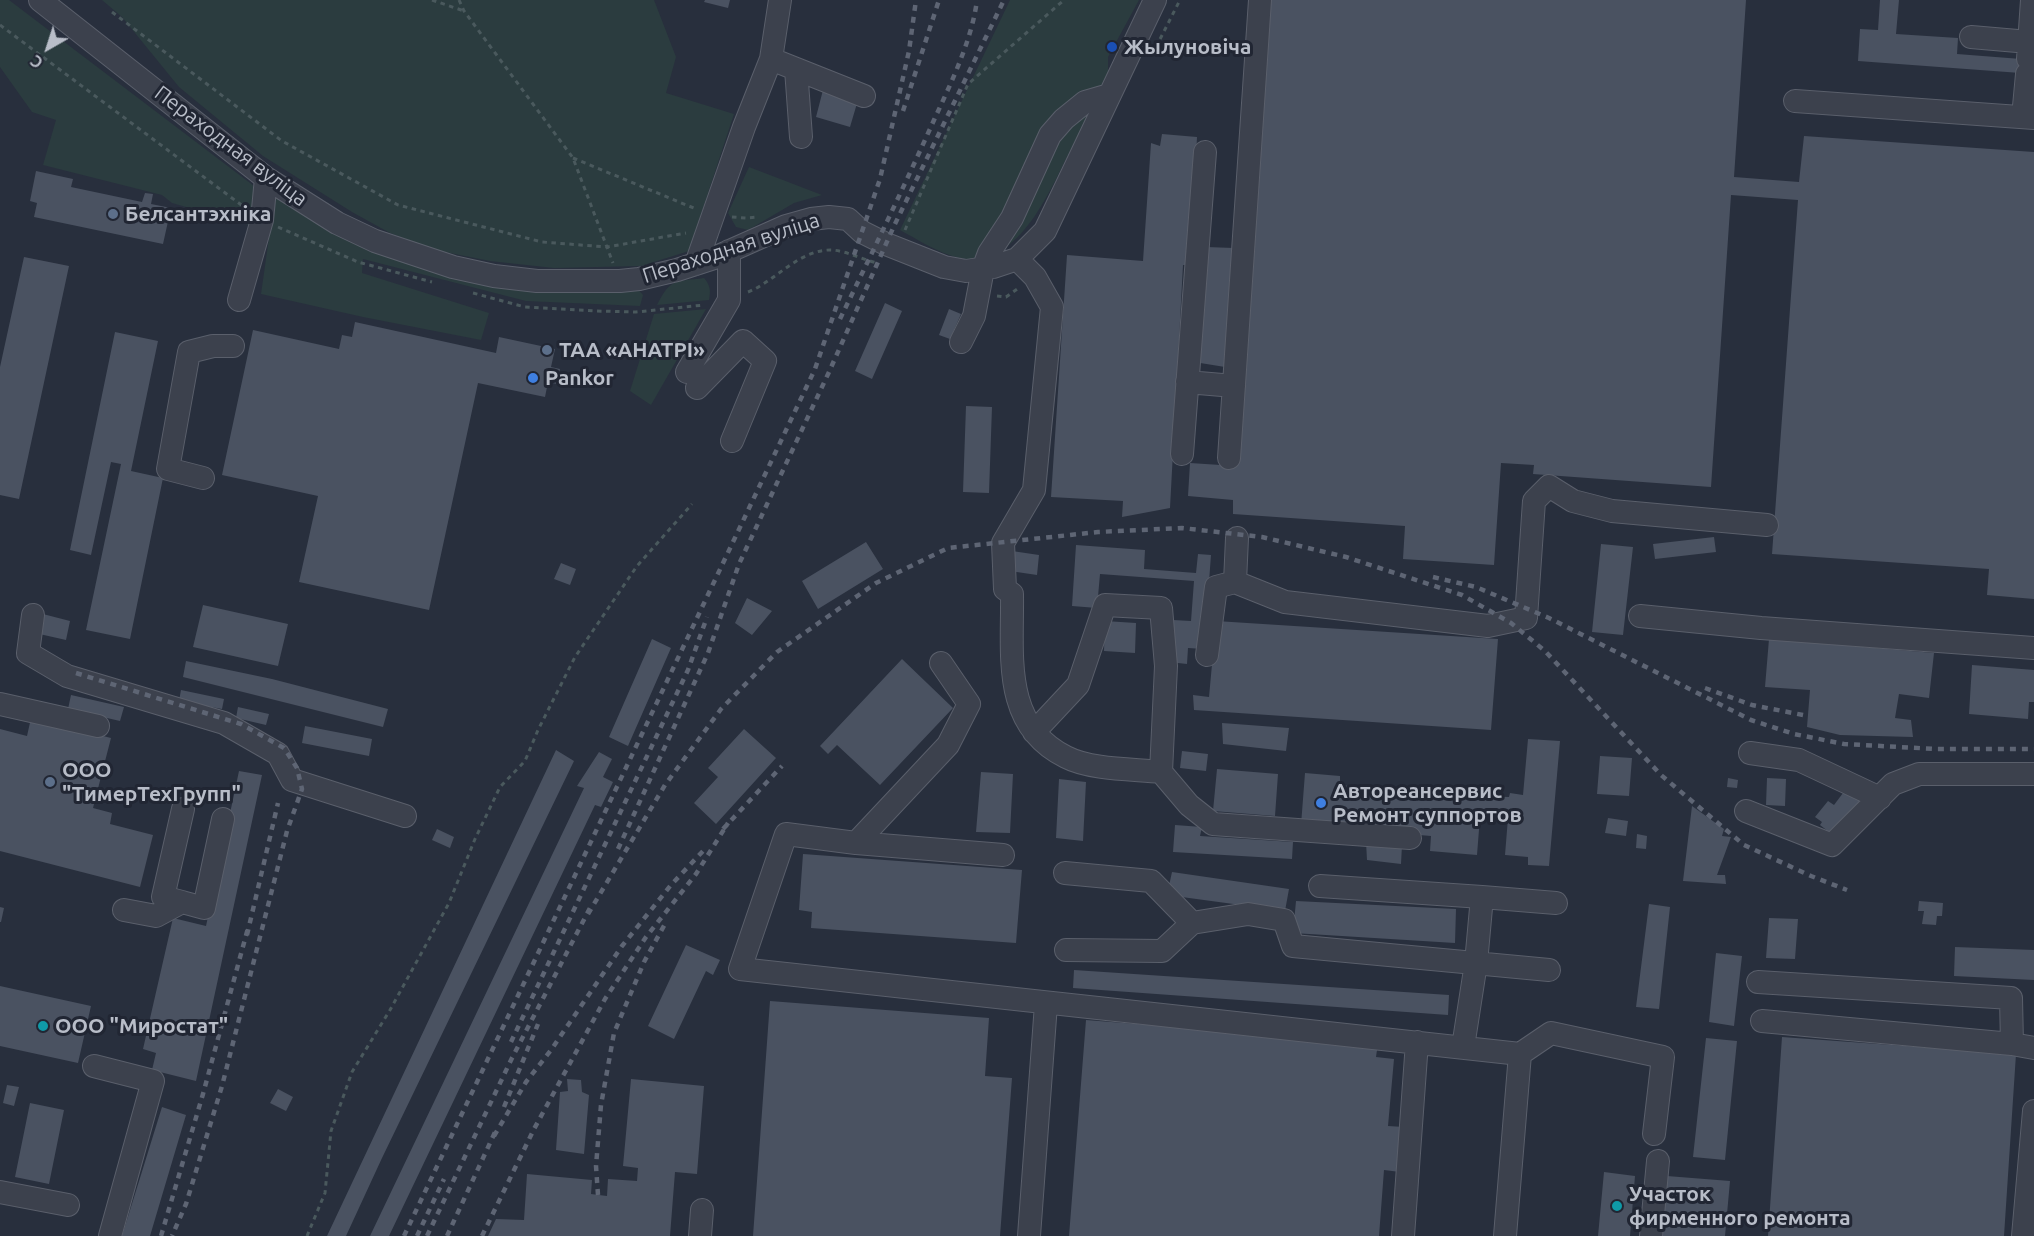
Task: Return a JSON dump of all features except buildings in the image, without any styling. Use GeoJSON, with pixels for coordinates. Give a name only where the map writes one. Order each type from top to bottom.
{"type":"FeatureCollection","features":[{"type":"Feature","properties":{"kind":"street","name":"Пераходная вуліца"},"geometry":{"type":"LineString","coordinates":[[40,0],[266,178],[337,223],[375,241],[453,267],[494,276],[537,281],[639,279],[696,264],[786,226],[829,217],[848,219],[862,232],[944,267],[966,271],[983,269],[1017,259],[1045,231],[1155,0]]}},
{"type":"Feature","properties":{"kind":"street"},"geometry":{"type":"LineString","coordinates":[[696,264],[744,127],[771,59],[780,0]]}},
{"type":"Feature","properties":{"kind":"street"},"geometry":{"type":"LineString","coordinates":[[1229,459],[1260,0]]}},
{"type":"Feature","properties":{"kind":"street"},"geometry":{"type":"LineString","coordinates":[[1795,101],[2029,117],[2028,58],[2032,0]]}},
{"type":"Feature","properties":{"kind":"street"},"geometry":{"type":"LineString","coordinates":[[1971,38],[2028,58]]}},
{"type":"Feature","properties":{"kind":"street"},"geometry":{"type":"LineString","coordinates":[[771,59],[864,96]]}},
{"type":"Feature","properties":{"kind":"street"},"geometry":{"type":"LineString","coordinates":[[796,69],[801,137]]}},
{"type":"Feature","properties":{"kind":"street"},"geometry":{"type":"LineString","coordinates":[[961,342],[974,316],[988,253],[1012,218],[1050,135],[1084,102],[1109,94]]}},
{"type":"Feature","properties":{"kind":"street"},"geometry":{"type":"LineString","coordinates":[[1182,454],[1205,152]]}},
{"type":"Feature","properties":{"kind":"street"},"geometry":{"type":"LineString","coordinates":[[239,300],[262,220],[266,178]]}},
{"type":"Feature","properties":{"kind":"street"},"geometry":{"type":"LineString","coordinates":[[729,251],[729,300],[692,380],[743,340],[765,361],[732,441]]}},
{"type":"Feature","properties":{"kind":"street"},"geometry":{"type":"LineString","coordinates":[[1017,259],[1035,277],[1052,308],[1034,490],[1003,543],[1005,589],[1012,594],[1014,686],[1022,713],[1034,732],[1048,746],[1066,758],[1090,765],[1161,772],[1190,805],[1213,824],[1410,838]]}},
{"type":"Feature","properties":{"kind":"street"},"geometry":{"type":"LineString","coordinates":[[203,478],[168,469],[189,352],[213,346],[232,346]]}},
{"type":"Feature","properties":{"kind":"street"},"geometry":{"type":"LineString","coordinates":[[1187,382],[1234,386]]}},
{"type":"Feature","properties":{"kind":"street"},"geometry":{"type":"LineString","coordinates":[[1207,655],[1216,587],[1235,582],[1285,602],[1488,626],[1526,618],[1534,501],[1549,486],[1573,501],[1612,512],[1767,525]]}},
{"type":"Feature","properties":{"kind":"street"},"geometry":{"type":"LineString","coordinates":[[1235,582],[1237,538]]}},
{"type":"Feature","properties":{"kind":"street"},"geometry":{"type":"LineString","coordinates":[[1034,732],[1078,686],[1105,604],[1161,608],[1166,666],[1161,772]]}},
{"type":"Feature","properties":{"kind":"street"},"geometry":{"type":"LineString","coordinates":[[33,615],[28,653],[67,676],[224,723],[278,754],[292,780],[405,816]]}},
{"type":"Feature","properties":{"kind":"street"},"geometry":{"type":"LineString","coordinates":[[1640,616],[1761,628],[2034,648]]}},
{"type":"Feature","properties":{"kind":"street"},"geometry":{"type":"LineString","coordinates":[[856,843],[948,745],[969,704],[941,663]]}},
{"type":"Feature","properties":{"kind":"street"},"geometry":{"type":"LineString","coordinates":[[0,704],[98,726]]}},
{"type":"Feature","properties":{"kind":"street"},"geometry":{"type":"LineString","coordinates":[[1749,753],[1799,760],[1880,798]]}},
{"type":"Feature","properties":{"kind":"street"},"geometry":{"type":"LineString","coordinates":[[1746,811],[1832,845],[1893,784],[1919,774],[2034,774]]}},
{"type":"Feature","properties":{"kind":"street"},"geometry":{"type":"LineString","coordinates":[[183,809],[163,897],[204,908],[223,819]]}},
{"type":"Feature","properties":{"kind":"street"},"geometry":{"type":"LineString","coordinates":[[1003,855],[856,843],[786,834],[740,969],[1520,1054],[1551,1033],[1663,1057],[1654,1134]]}},
{"type":"Feature","properties":{"kind":"street"},"geometry":{"type":"LineString","coordinates":[[1065,873],[1151,881],[1192,923]]}},
{"type":"Feature","properties":{"kind":"street"},"geometry":{"type":"LineString","coordinates":[[1320,886],[1556,903]]}},
{"type":"Feature","properties":{"kind":"street"},"geometry":{"type":"LineString","coordinates":[[1463,1047],[1476,963],[1482,897]]}},
{"type":"Feature","properties":{"kind":"street"},"geometry":{"type":"LineString","coordinates":[[124,910],[156,916],[182,902]]}},
{"type":"Feature","properties":{"kind":"street"},"geometry":{"type":"LineString","coordinates":[[1066,950],[1162,951],[1192,923],[1248,914],[1284,920],[1293,946],[1549,970]]}},
{"type":"Feature","properties":{"kind":"street"},"geometry":{"type":"LineString","coordinates":[[1758,982],[2011,998],[2012,1044]]}},
{"type":"Feature","properties":{"kind":"street"},"geometry":{"type":"LineString","coordinates":[[1029,1236],[1046,1004]]}},
{"type":"Feature","properties":{"kind":"street"},"geometry":{"type":"LineString","coordinates":[[1762,1021],[2012,1044],[2034,1048]]}},
{"type":"Feature","properties":{"kind":"street"},"geometry":{"type":"LineString","coordinates":[[1403,1236],[1417,1042]]}},
{"type":"Feature","properties":{"kind":"street"},"geometry":{"type":"LineString","coordinates":[[1505,1236],[1520,1054]]}},
{"type":"Feature","properties":{"kind":"street"},"geometry":{"type":"LineString","coordinates":[[94,1066],[153,1081],[110,1236]]}},
{"type":"Feature","properties":{"kind":"street"},"geometry":{"type":"LineString","coordinates":[[2024,1236],[2034,1111]]}},
{"type":"Feature","properties":{"kind":"street"},"geometry":{"type":"LineString","coordinates":[[1651,1236],[1658,1161]]}},
{"type":"Feature","properties":{"kind":"street"},"geometry":{"type":"LineString","coordinates":[[0,1192],[68,1205]]}},
{"type":"Feature","properties":{"kind":"street"},"geometry":{"type":"LineString","coordinates":[[700,1236],[702,1210]]}},
{"type":"Feature","properties":{"kind":"path"},"geometry":{"type":"LineString","coordinates":[[432,0],[464,11]]}},
{"type":"Feature","properties":{"kind":"path"},"geometry":{"type":"LineString","coordinates":[[459,0],[464,11],[573,158],[620,281]]}},
{"type":"Feature","properties":{"kind":"path"},"geometry":{"type":"LineString","coordinates":[[905,230],[968,84],[1064,0]]}},
{"type":"Feature","properties":{"kind":"path"},"geometry":{"type":"LineString","coordinates":[[1152,55],[1180,0]]}},
{"type":"Feature","properties":{"kind":"path"},"geometry":{"type":"LineString","coordinates":[[112,12],[282,141],[398,205],[542,242],[607,247],[708,230]]}},
{"type":"Feature","properties":{"kind":"path"},"geometry":{"type":"LineString","coordinates":[[0,25],[262,220],[358,262],[436,283]]}},
{"type":"Feature","properties":{"kind":"path"},"geometry":{"type":"LineString","coordinates":[[470,292],[525,307],[636,312],[720,303],[758,288],[781,271],[811,254],[832,250],[887,265]]}},
{"type":"Feature","properties":{"kind":"path"},"geometry":{"type":"LineString","coordinates":[[979,291],[1006,297],[1035,277]]}},
{"type":"Feature","properties":{"kind":"path"},"geometry":{"type":"LineString","coordinates":[[308,1236],[326,1193],[331,1131],[352,1072],[390,1011],[449,903],[475,839],[500,787],[525,761],[538,729],[575,657],[630,575],[692,504]]}},
{"type":"Feature","properties":{"kind":"shaded area"},"geometry":{"type":"Polygon","coordinates":[[[0,0],[9,0],[254,186],[363,247],[636,287],[643,295],[640,306],[526,301],[363,259],[362,273],[489,313],[481,340],[261,294],[270,231],[172,203],[162,195],[43,165],[56,120],[32,112],[0,67],[0,0]]]}},
{"type":"Feature","properties":{"kind":"shaded area"},"geometry":{"type":"Polygon","coordinates":[[[102,0],[654,0],[676,57],[666,93],[734,114],[689,251],[641,266],[554,268],[490,261],[435,250],[390,233],[263,156],[179,87],[122,17],[102,0]]]}},
{"type":"Feature","properties":{"kind":"shaded area"},"geometry":{"type":"Polygon","coordinates":[[[1010,0],[1139,0],[1108,57],[1108,77],[1034,217],[1009,245],[994,254],[977,259],[967,259],[937,250],[900,230],[1010,0]]]}},
{"type":"Feature","properties":{"kind":"shaded area"},"geometry":{"type":"Polygon","coordinates":[[[749,167],[822,195],[794,203],[748,230],[736,227],[728,213],[749,167]]]}},
{"type":"Feature","properties":{"kind":"shaded area"},"geometry":{"type":"Polygon","coordinates":[[[704,278],[708,283],[709,300],[657,305],[666,290],[675,282],[704,278]]]}},
{"type":"Feature","properties":{"kind":"shaded area"},"geometry":{"type":"Polygon","coordinates":[[[706,309],[651,405],[630,391],[654,314],[706,309]]]}},
{"type":"Feature","properties":{"kind":"railway"},"geometry":{"type":"LineString","coordinates":[[404,1236],[815,369],[880,179],[909,51],[916,0]]}},
{"type":"Feature","properties":{"kind":"railway"},"geometry":{"type":"LineString","coordinates":[[903,111],[939,0]]}},
{"type":"Feature","properties":{"kind":"railway"},"geometry":{"type":"LineString","coordinates":[[840,319],[954,76],[971,30],[977,0]]}},
{"type":"Feature","properties":{"kind":"railway"},"geometry":{"type":"LineString","coordinates":[[618,849],[708,653],[739,564],[894,226],[1004,0]]}},
{"type":"Feature","properties":{"kind":"railway"},"geometry":{"type":"LineString","coordinates":[[588,914],[665,785],[721,709],[777,652],[876,583],[948,548],[1098,532],[1182,528],[1262,537],[1346,557],[1462,595],[1511,623],[1545,651],[1661,775],[1744,845],[1847,890]]}},
{"type":"Feature","properties":{"kind":"railway"},"geometry":{"type":"LineString","coordinates":[[1433,577],[1476,587],[1549,618],[1751,720],[1794,734],[1844,744],[1936,749],[2034,749]]}},
{"type":"Feature","properties":{"kind":"railway"},"geometry":{"type":"LineString","coordinates":[[511,1042],[688,670],[707,617]]}},
{"type":"Feature","properties":{"kind":"railway"},"geometry":{"type":"LineString","coordinates":[[76,673],[241,724],[284,748],[297,768],[302,789],[287,831],[222,1086],[186,1204],[172,1236]]}},
{"type":"Feature","properties":{"kind":"railway"},"geometry":{"type":"LineString","coordinates":[[1705,688],[1752,705],[1808,716]]}},
{"type":"Feature","properties":{"kind":"railway"},"geometry":{"type":"LineString","coordinates":[[723,829],[782,766]]}},
{"type":"Feature","properties":{"kind":"railway"},"geometry":{"type":"LineString","coordinates":[[247,935],[278,803]]}},
{"type":"Feature","properties":{"kind":"railway"},"geometry":{"type":"LineString","coordinates":[[482,1236],[534,1129],[605,999],[646,937],[696,874],[728,823]]}},
{"type":"Feature","properties":{"kind":"railway"},"geometry":{"type":"LineString","coordinates":[[494,1136],[526,1082],[551,1050],[622,946],[671,885],[703,851]]}},
{"type":"Feature","properties":{"kind":"railway"},"geometry":{"type":"LineString","coordinates":[[427,1236],[512,1058],[590,908]]}},
{"type":"Feature","properties":{"kind":"railway"},"geometry":{"type":"LineString","coordinates":[[598,1195],[596,1166],[601,1105],[614,1033],[644,962],[665,924]]}},
{"type":"Feature","properties":{"kind":"railway"},"geometry":{"type":"LineString","coordinates":[[161,1236],[203,1094],[248,928]]}},
{"type":"Feature","properties":{"kind":"railway"},"geometry":{"type":"LineString","coordinates":[[504,1107],[538,1024]]}},
{"type":"Feature","properties":{"kind":"railway"},"geometry":{"type":"LineString","coordinates":[[447,1236],[496,1130]]}},
{"type":"Feature","properties":{"kind":"railway"},"geometry":{"type":"LineString","coordinates":[[417,1236],[444,1179]]}},
{"type":"Feature","properties":{"kind":"place","name":"Жылуновіча"},"geometry":{"type":"Point","coordinates":[1112,47]}},
{"type":"Feature","properties":{"kind":"place","name":"Белсантэхніка"},"geometry":{"type":"Point","coordinates":[113,214]}},
{"type":"Feature","properties":{"kind":"place","name":"ТАА «АНАТРI»"},"geometry":{"type":"Point","coordinates":[547,350]}},
{"type":"Feature","properties":{"kind":"place","name":"Pankor"},"geometry":{"type":"Point","coordinates":[533,378]}},
{"type":"Feature","properties":{"kind":"place","name":"ООО \"ТимерТехГрупп\""},"geometry":{"type":"Point","coordinates":[50,782]}},
{"type":"Feature","properties":{"kind":"place","name":"Автореансервис Ремонт суппортов"},"geometry":{"type":"Point","coordinates":[1321,803]}},
{"type":"Feature","properties":{"kind":"place","name":"ООО \"Миростат\""},"geometry":{"type":"Point","coordinates":[43,1026]}},
{"type":"Feature","properties":{"kind":"place","name":"Участок фирменного ремонта"},"geometry":{"type":"Point","coordinates":[1617,1206]}}]}
